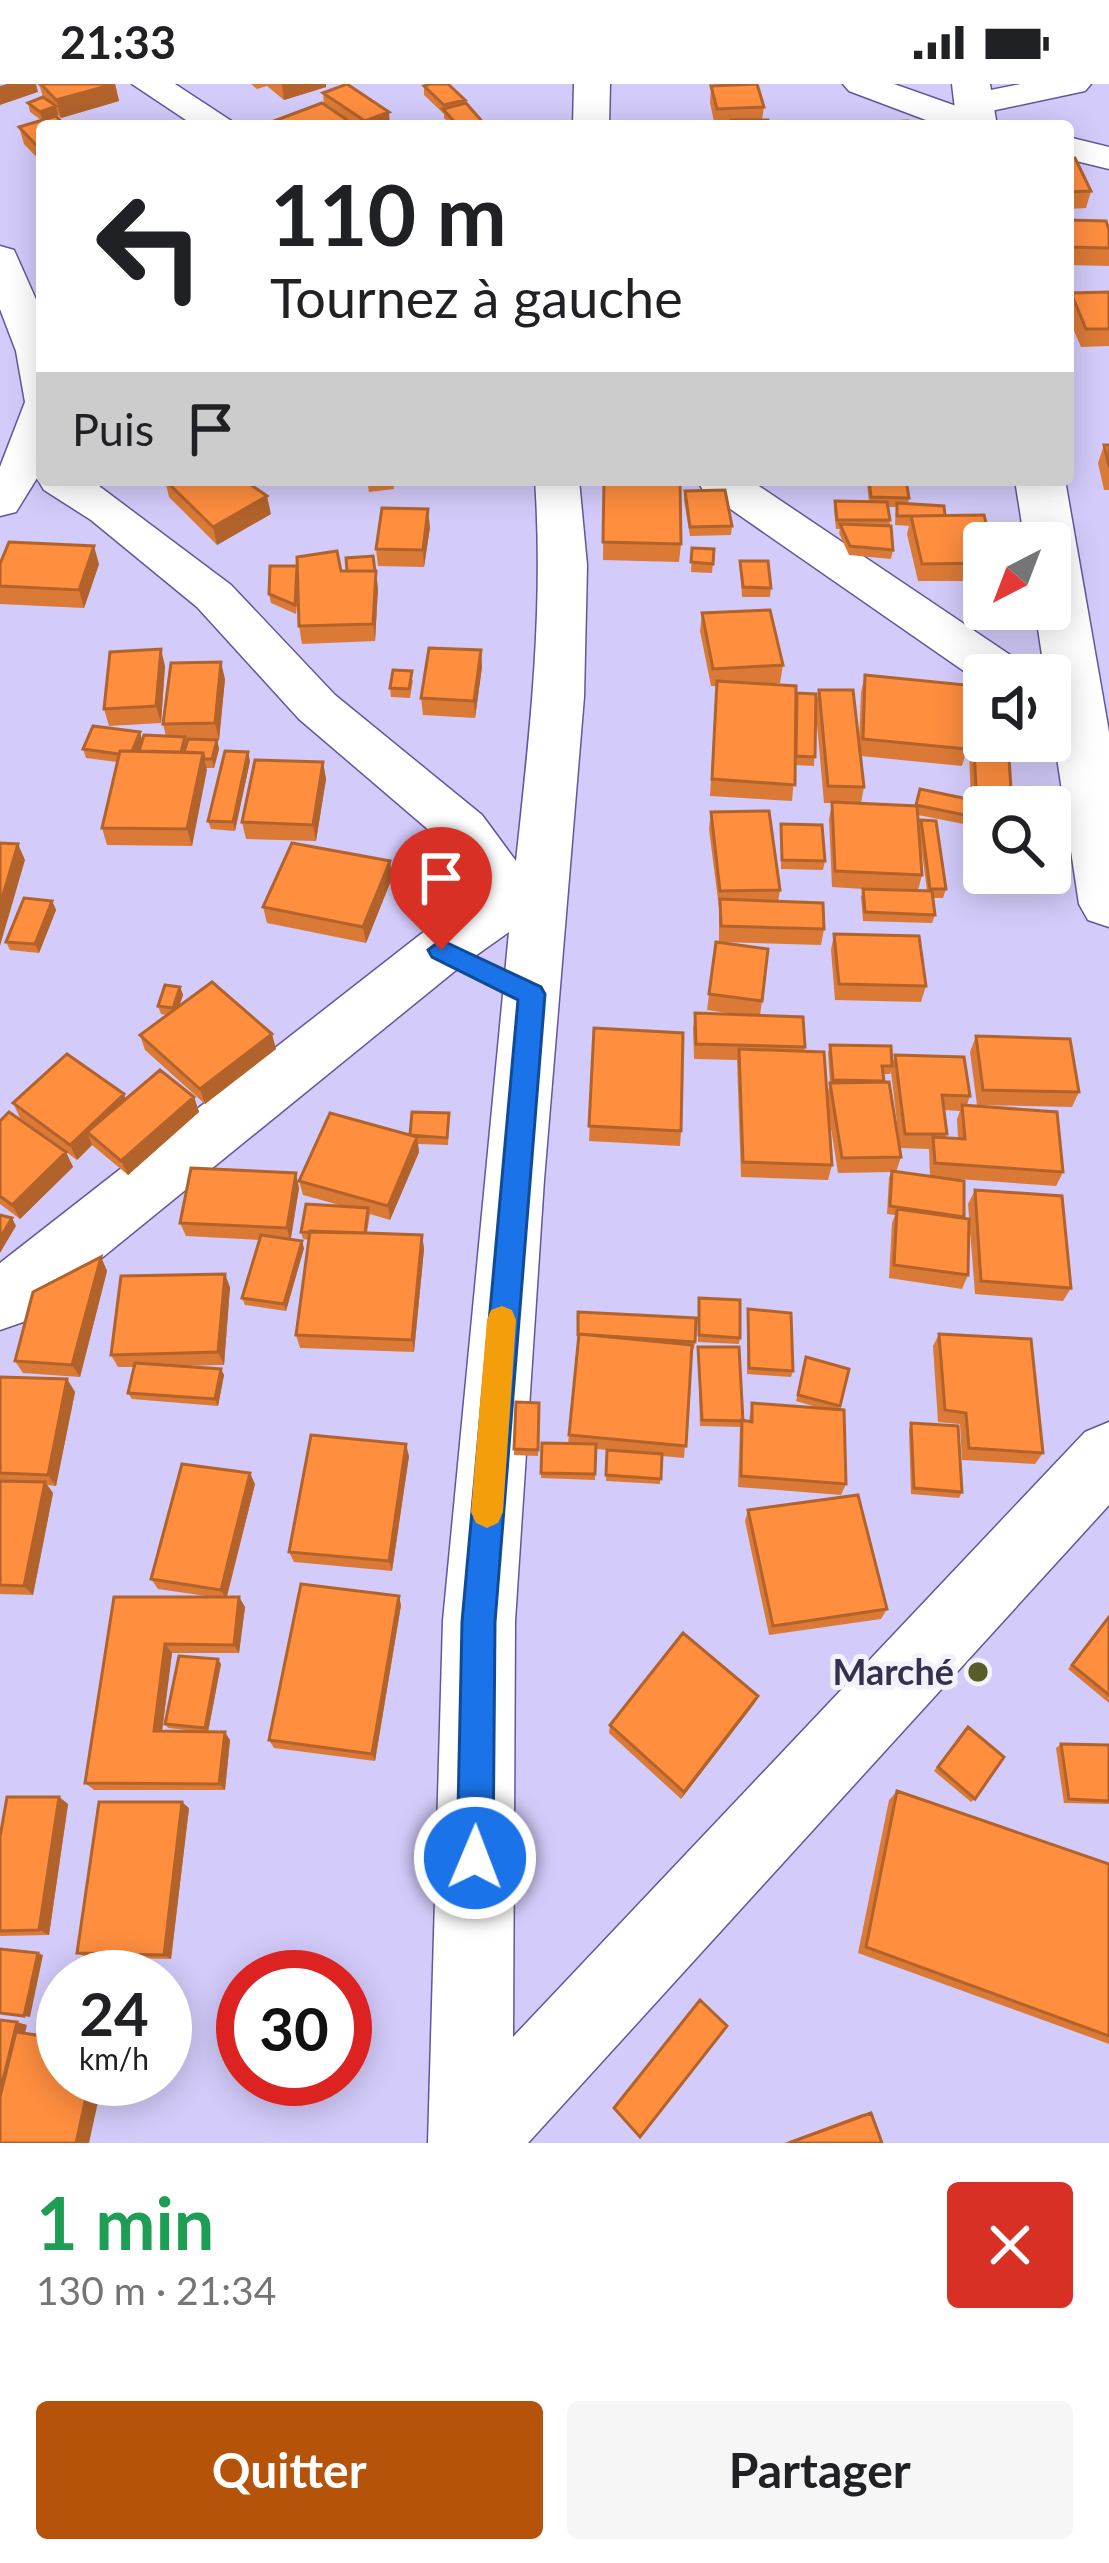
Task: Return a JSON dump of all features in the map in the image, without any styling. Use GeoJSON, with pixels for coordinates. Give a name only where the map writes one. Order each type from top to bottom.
{"type":"FeatureCollection","features":[{"type":"Feature","properties":{"kind":"main road"},"geometry":{"type":"LineString","coordinates":[[1041,486],[1060,654]]}},
{"type":"Feature","properties":{"kind":"main road"},"geometry":{"type":"LineString","coordinates":[[1071,735],[1109,904]]}},
{"type":"Feature","properties":{"kind":"street"},"geometry":{"type":"LineString","coordinates":[[150,84],[198,106]]}},
{"type":"Feature","properties":{"kind":"street"},"geometry":{"type":"LineString","coordinates":[[591,120],[592,84]]}},
{"type":"Feature","properties":{"kind":"street"},"geometry":{"type":"LineString","coordinates":[[861,84],[975,110],[1073,84]]}},
{"type":"Feature","properties":{"kind":"street"},"geometry":{"type":"LineString","coordinates":[[1074,149],[1109,158]]}},
{"type":"Feature","properties":{"kind":"street"},"geometry":{"type":"LineString","coordinates":[[0,258],[36,348]]}},
{"type":"Feature","properties":{"kind":"street"},"geometry":{"type":"LineString","coordinates":[[0,502],[36,474]]}},
{"type":"Feature","properties":{"kind":"street"},"geometry":{"type":"LineString","coordinates":[[70,486],[107,510],[214,596],[316,707],[464,829],[527,890]]}},
{"type":"Feature","properties":{"kind":"street"},"geometry":{"type":"LineString","coordinates":[[471,2143],[478,1622],[532,994],[527,890],[559,698],[564,565],[557,486]]}},
{"type":"Feature","properties":{"kind":"street"},"geometry":{"type":"LineString","coordinates":[[728,486],[974,654]]}},
{"type":"Feature","properties":{"kind":"street"},"geometry":{"type":"LineString","coordinates":[[0,1301],[441,950],[527,890]]}},
{"type":"Feature","properties":{"kind":"street"},"geometry":{"type":"LineString","coordinates":[[441,950],[532,994]]}},
{"type":"Feature","properties":{"kind":"street"},"geometry":{"type":"LineString","coordinates":[[471,2143],[1109,1455]]}},
{"type":"Feature","properties":{"kind":"building"},"geometry":{"type":"Polygon","coordinates":[[[41,84],[114,84],[56,100],[41,84]]]}},
{"type":"Feature","properties":{"kind":"building"},"geometry":{"type":"Polygon","coordinates":[[[347,84],[389,112],[364,120],[323,93],[347,84]]]}},
{"type":"Feature","properties":{"kind":"building"},"geometry":{"type":"Polygon","coordinates":[[[448,84],[465,100],[444,105],[424,86],[448,84]]]}},
{"type":"Feature","properties":{"kind":"building"},"geometry":{"type":"Polygon","coordinates":[[[757,84],[764,107],[717,109],[711,86],[757,84]]]}},
{"type":"Feature","properties":{"kind":"building"},"geometry":{"type":"Polygon","coordinates":[[[43,97],[56,106],[40,112],[28,103],[43,97]]]}},
{"type":"Feature","properties":{"kind":"building"},"geometry":{"type":"Polygon","coordinates":[[[322,103],[347,120],[277,120],[322,103]]]}},
{"type":"Feature","properties":{"kind":"building"},"geometry":{"type":"Polygon","coordinates":[[[466,103],[481,120],[453,120],[443,109],[466,103]]]}},
{"type":"Feature","properties":{"kind":"building"},"geometry":{"type":"Polygon","coordinates":[[[36,122],[36,145],[19,127],[36,122]]]}},
{"type":"Feature","properties":{"kind":"building"},"geometry":{"type":"Polygon","coordinates":[[[1074,158],[1075,158],[1091,191],[1074,192],[1074,158]]]}},
{"type":"Feature","properties":{"kind":"building"},"geometry":{"type":"Polygon","coordinates":[[[1074,220],[1106,221],[1109,248],[1074,247],[1074,220]]]}},
{"type":"Feature","properties":{"kind":"building"},"geometry":{"type":"Polygon","coordinates":[[[1109,292],[1109,329],[1086,329],[1074,293],[1109,292]]]}},
{"type":"Feature","properties":{"kind":"building"},"geometry":{"type":"Polygon","coordinates":[[[171,486],[253,486],[267,496],[213,527],[171,486]]]}},
{"type":"Feature","properties":{"kind":"building"},"geometry":{"type":"Polygon","coordinates":[[[604,486],[680,486],[681,544],[603,542],[604,486]]]}},
{"type":"Feature","properties":{"kind":"building"},"geometry":{"type":"Polygon","coordinates":[[[870,486],[907,486],[909,498],[871,497],[870,486]]]}},
{"type":"Feature","properties":{"kind":"building"},"geometry":{"type":"Polygon","coordinates":[[[725,490],[732,526],[690,527],[685,491],[725,490]]]}},
{"type":"Feature","properties":{"kind":"building"},"geometry":{"type":"Polygon","coordinates":[[[835,501],[887,502],[890,520],[837,520],[835,501]]]}},
{"type":"Feature","properties":{"kind":"building"},"geometry":{"type":"Polygon","coordinates":[[[897,503],[944,506],[945,516],[897,516],[897,503]]]}},
{"type":"Feature","properties":{"kind":"building"},"geometry":{"type":"Polygon","coordinates":[[[382,508],[428,509],[423,550],[376,549],[382,508]]]}},
{"type":"Feature","properties":{"kind":"building"},"geometry":{"type":"Polygon","coordinates":[[[984,515],[986,522],[963,522],[963,563],[922,564],[911,516],[984,515]]]}},
{"type":"Feature","properties":{"kind":"building"},"geometry":{"type":"Polygon","coordinates":[[[840,524],[891,526],[893,550],[850,546],[840,524]]]}},
{"type":"Feature","properties":{"kind":"building"},"geometry":{"type":"Polygon","coordinates":[[[9,542],[94,546],[79,590],[0,586],[0,564],[9,542]]]}},
{"type":"Feature","properties":{"kind":"building"},"geometry":{"type":"Polygon","coordinates":[[[692,548],[714,549],[713,564],[691,562],[692,548]]]}},
{"type":"Feature","properties":{"kind":"building"},"geometry":{"type":"Polygon","coordinates":[[[337,551],[341,571],[376,571],[373,624],[299,626],[297,557],[337,551]]]}},
{"type":"Feature","properties":{"kind":"building"},"geometry":{"type":"Polygon","coordinates":[[[373,556],[375,571],[347,571],[346,558],[373,556]]]}},
{"type":"Feature","properties":{"kind":"building"},"geometry":{"type":"Polygon","coordinates":[[[740,561],[768,561],[771,588],[743,587],[740,561]]]}},
{"type":"Feature","properties":{"kind":"building"},"geometry":{"type":"Polygon","coordinates":[[[270,566],[297,566],[295,605],[269,594],[270,566]]]}},
{"type":"Feature","properties":{"kind":"building"},"geometry":{"type":"Polygon","coordinates":[[[770,610],[783,665],[713,669],[702,613],[770,610]]]}},
{"type":"Feature","properties":{"kind":"building"},"geometry":{"type":"Polygon","coordinates":[[[429,648],[481,650],[474,701],[421,698],[429,648]]]}},
{"type":"Feature","properties":{"kind":"building"},"geometry":{"type":"Polygon","coordinates":[[[161,649],[156,706],[104,709],[110,652],[161,649]]]}},
{"type":"Feature","properties":{"kind":"building"},"geometry":{"type":"Polygon","coordinates":[[[221,662],[215,723],[163,724],[171,663],[221,662]]]}},
{"type":"Feature","properties":{"kind":"building"},"geometry":{"type":"Polygon","coordinates":[[[393,670],[412,671],[409,689],[390,688],[393,670]]]}},
{"type":"Feature","properties":{"kind":"building"},"geometry":{"type":"Polygon","coordinates":[[[865,675],[963,685],[963,749],[863,739],[865,675]]]}},
{"type":"Feature","properties":{"kind":"building"},"geometry":{"type":"Polygon","coordinates":[[[717,681],[796,686],[795,785],[712,779],[717,681]]]}},
{"type":"Feature","properties":{"kind":"building"},"geometry":{"type":"Polygon","coordinates":[[[819,690],[853,690],[864,787],[828,786],[819,690]]]}},
{"type":"Feature","properties":{"kind":"building"},"geometry":{"type":"Polygon","coordinates":[[[797,693],[816,694],[815,757],[796,756],[797,693]]]}},
{"type":"Feature","properties":{"kind":"building"},"geometry":{"type":"Polygon","coordinates":[[[93,726],[140,732],[132,751],[83,749],[93,726]]]}},
{"type":"Feature","properties":{"kind":"building"},"geometry":{"type":"Polygon","coordinates":[[[144,735],[185,737],[181,752],[139,751],[144,735]]]}},
{"type":"Feature","properties":{"kind":"building"},"geometry":{"type":"Polygon","coordinates":[[[188,739],[217,740],[212,759],[204,759],[203,753],[184,752],[188,739]]]}},
{"type":"Feature","properties":{"kind":"building"},"geometry":{"type":"Polygon","coordinates":[[[120,751],[203,753],[187,829],[102,828],[120,751]]]}},
{"type":"Feature","properties":{"kind":"building"},"geometry":{"type":"Polygon","coordinates":[[[225,751],[248,752],[233,822],[208,821],[225,751]]]}},
{"type":"Feature","properties":{"kind":"building"},"geometry":{"type":"Polygon","coordinates":[[[255,760],[323,762],[313,825],[242,822],[255,760]]]}},
{"type":"Feature","properties":{"kind":"building"},"geometry":{"type":"Polygon","coordinates":[[[975,762],[1009,762],[1011,786],[976,786],[975,762]]]}},
{"type":"Feature","properties":{"kind":"building"},"geometry":{"type":"Polygon","coordinates":[[[920,789],[963,798],[963,815],[916,805],[920,789]]]}},
{"type":"Feature","properties":{"kind":"building"},"geometry":{"type":"Polygon","coordinates":[[[832,802],[917,806],[922,875],[835,871],[832,802]]]}},
{"type":"Feature","properties":{"kind":"building"},"geometry":{"type":"Polygon","coordinates":[[[769,811],[780,890],[720,891],[711,812],[769,811]]]}},
{"type":"Feature","properties":{"kind":"building"},"geometry":{"type":"Polygon","coordinates":[[[921,820],[936,821],[946,889],[930,889],[921,820]]]}},
{"type":"Feature","properties":{"kind":"building"},"geometry":{"type":"Polygon","coordinates":[[[781,824],[822,825],[825,861],[782,860],[781,824]]]}},
{"type":"Feature","properties":{"kind":"building"},"geometry":{"type":"Polygon","coordinates":[[[0,843],[18,844],[0,905],[0,843]]]}},
{"type":"Feature","properties":{"kind":"building"},"geometry":{"type":"Polygon","coordinates":[[[292,843],[390,861],[363,927],[263,907],[292,843]]]}},
{"type":"Feature","properties":{"kind":"building"},"geometry":{"type":"Polygon","coordinates":[[[863,889],[932,891],[935,915],[865,912],[863,889]]]}},
{"type":"Feature","properties":{"kind":"building"},"geometry":{"type":"Polygon","coordinates":[[[24,898],[52,901],[35,944],[6,942],[24,898]]]}},
{"type":"Feature","properties":{"kind":"building"},"geometry":{"type":"Polygon","coordinates":[[[720,899],[823,903],[824,929],[721,926],[720,899]]]}},
{"type":"Feature","properties":{"kind":"building"},"geometry":{"type":"Polygon","coordinates":[[[834,934],[919,936],[926,986],[839,984],[834,934]]]}},
{"type":"Feature","properties":{"kind":"building"},"geometry":{"type":"Polygon","coordinates":[[[716,942],[768,949],[762,1001],[709,994],[716,942]]]}},
{"type":"Feature","properties":{"kind":"building"},"geometry":{"type":"Polygon","coordinates":[[[212,982],[272,1034],[200,1089],[140,1035],[212,982]]]}},
{"type":"Feature","properties":{"kind":"building"},"geometry":{"type":"Polygon","coordinates":[[[165,985],[180,987],[173,1008],[158,1006],[165,985]]]}},
{"type":"Feature","properties":{"kind":"building"},"geometry":{"type":"Polygon","coordinates":[[[695,1013],[803,1017],[805,1047],[696,1044],[695,1013]]]}},
{"type":"Feature","properties":{"kind":"building"},"geometry":{"type":"Polygon","coordinates":[[[594,1028],[683,1033],[681,1131],[589,1126],[594,1028]]]}},
{"type":"Feature","properties":{"kind":"building"},"geometry":{"type":"Polygon","coordinates":[[[976,1036],[1070,1039],[1079,1092],[983,1090],[976,1036]]]}},
{"type":"Feature","properties":{"kind":"building"},"geometry":{"type":"Polygon","coordinates":[[[830,1045],[891,1046],[892,1066],[882,1066],[884,1081],[833,1080],[830,1045]]]}},
{"type":"Feature","properties":{"kind":"building"},"geometry":{"type":"Polygon","coordinates":[[[739,1049],[824,1052],[832,1165],[743,1162],[739,1049]]]}},
{"type":"Feature","properties":{"kind":"building"},"geometry":{"type":"Polygon","coordinates":[[[67,1054],[124,1094],[70,1145],[13,1103],[67,1054]]]}},
{"type":"Feature","properties":{"kind":"building"},"geometry":{"type":"Polygon","coordinates":[[[895,1055],[964,1057],[970,1096],[942,1095],[947,1134],[905,1134],[895,1055]]]}},
{"type":"Feature","properties":{"kind":"building"},"geometry":{"type":"Polygon","coordinates":[[[160,1070],[194,1097],[121,1161],[87,1132],[160,1070]]]}},
{"type":"Feature","properties":{"kind":"building"},"geometry":{"type":"Polygon","coordinates":[[[889,1082],[901,1157],[842,1158],[830,1083],[889,1082]]]}},
{"type":"Feature","properties":{"kind":"building"},"geometry":{"type":"Polygon","coordinates":[[[962,1105],[1057,1112],[1063,1172],[935,1163],[933,1137],[965,1139],[962,1105]]]}},
{"type":"Feature","properties":{"kind":"building"},"geometry":{"type":"Polygon","coordinates":[[[9,1112],[66,1152],[12,1205],[0,1196],[0,1121],[9,1112]]]}},
{"type":"Feature","properties":{"kind":"building"},"geometry":{"type":"Polygon","coordinates":[[[412,1112],[449,1113],[447,1138],[410,1135],[412,1112]]]}},
{"type":"Feature","properties":{"kind":"building"},"geometry":{"type":"Polygon","coordinates":[[[330,1113],[417,1137],[388,1206],[299,1181],[330,1113]]]}},
{"type":"Feature","properties":{"kind":"building"},"geometry":{"type":"Polygon","coordinates":[[[191,1168],[296,1173],[287,1228],[180,1223],[191,1168]]]}},
{"type":"Feature","properties":{"kind":"building"},"geometry":{"type":"Polygon","coordinates":[[[892,1171],[964,1181],[964,1217],[890,1206],[892,1171]]]}},
{"type":"Feature","properties":{"kind":"building"},"geometry":{"type":"Polygon","coordinates":[[[975,1190],[1062,1196],[1071,1288],[981,1281],[975,1190]]]}},
{"type":"Feature","properties":{"kind":"building"},"geometry":{"type":"Polygon","coordinates":[[[306,1204],[368,1208],[365,1233],[301,1232],[306,1204]]]}},
{"type":"Feature","properties":{"kind":"building"},"geometry":{"type":"Polygon","coordinates":[[[897,1209],[969,1219],[968,1275],[894,1265],[897,1209]]]}},
{"type":"Feature","properties":{"kind":"building"},"geometry":{"type":"Polygon","coordinates":[[[0,1215],[12,1218],[0,1238],[0,1215]]]}},
{"type":"Feature","properties":{"kind":"building"},"geometry":{"type":"Polygon","coordinates":[[[310,1231],[422,1235],[412,1340],[296,1335],[310,1231]]]}},
{"type":"Feature","properties":{"kind":"building"},"geometry":{"type":"Polygon","coordinates":[[[261,1235],[302,1241],[284,1304],[242,1298],[261,1235]]]}},
{"type":"Feature","properties":{"kind":"building"},"geometry":{"type":"Polygon","coordinates":[[[101,1257],[72,1365],[15,1361],[33,1292],[101,1257]]]}},
{"type":"Feature","properties":{"kind":"building"},"geometry":{"type":"Polygon","coordinates":[[[225,1274],[218,1352],[111,1355],[121,1276],[225,1274]]]}},
{"type":"Feature","properties":{"kind":"building"},"geometry":{"type":"Polygon","coordinates":[[[699,1298],[740,1300],[740,1338],[699,1335],[699,1298]]]}},
{"type":"Feature","properties":{"kind":"building"},"geometry":{"type":"Polygon","coordinates":[[[748,1309],[791,1313],[793,1371],[749,1368],[748,1309]]]}},
{"type":"Feature","properties":{"kind":"building"},"geometry":{"type":"Polygon","coordinates":[[[578,1312],[696,1318],[695,1342],[578,1336],[578,1312]]]}},
{"type":"Feature","properties":{"kind":"building"},"geometry":{"type":"Polygon","coordinates":[[[579,1334],[692,1345],[686,1446],[569,1435],[579,1334]]]}},
{"type":"Feature","properties":{"kind":"building"},"geometry":{"type":"Polygon","coordinates":[[[939,1334],[1031,1339],[1043,1453],[969,1448],[966,1413],[945,1410],[939,1334]]]}},
{"type":"Feature","properties":{"kind":"building"},"geometry":{"type":"Polygon","coordinates":[[[698,1347],[739,1347],[743,1421],[702,1420],[698,1347]]]}},
{"type":"Feature","properties":{"kind":"building"},"geometry":{"type":"Polygon","coordinates":[[[806,1357],[849,1369],[840,1406],[798,1395],[806,1357]]]}},
{"type":"Feature","properties":{"kind":"building"},"geometry":{"type":"Polygon","coordinates":[[[135,1363],[221,1369],[215,1399],[128,1393],[135,1363]]]}},
{"type":"Feature","properties":{"kind":"building"},"geometry":{"type":"Polygon","coordinates":[[[0,1377],[67,1379],[48,1475],[0,1473],[0,1377]]]}},
{"type":"Feature","properties":{"kind":"building"},"geometry":{"type":"Polygon","coordinates":[[[516,1402],[539,1403],[538,1450],[514,1449],[516,1402]]]}},
{"type":"Feature","properties":{"kind":"building"},"geometry":{"type":"Polygon","coordinates":[[[752,1403],[844,1410],[846,1484],[741,1476],[742,1420],[752,1422],[752,1403]]]}},
{"type":"Feature","properties":{"kind":"building"},"geometry":{"type":"Polygon","coordinates":[[[911,1423],[958,1426],[962,1492],[914,1488],[911,1423]]]}},
{"type":"Feature","properties":{"kind":"building"},"geometry":{"type":"Polygon","coordinates":[[[311,1435],[406,1444],[389,1561],[289,1552],[311,1435]]]}},
{"type":"Feature","properties":{"kind":"building"},"geometry":{"type":"Polygon","coordinates":[[[542,1443],[596,1444],[595,1474],[541,1473],[542,1443]]]}},
{"type":"Feature","properties":{"kind":"building"},"geometry":{"type":"Polygon","coordinates":[[[607,1450],[662,1454],[661,1479],[606,1475],[607,1450]]]}},
{"type":"Feature","properties":{"kind":"building"},"geometry":{"type":"Polygon","coordinates":[[[182,1464],[250,1473],[221,1590],[151,1579],[182,1464]]]}},
{"type":"Feature","properties":{"kind":"building"},"geometry":{"type":"Polygon","coordinates":[[[0,1481],[45,1482],[24,1586],[0,1585],[0,1481]]]}},
{"type":"Feature","properties":{"kind":"building"},"geometry":{"type":"Polygon","coordinates":[[[858,1495],[887,1609],[773,1626],[748,1510],[858,1495]]]}},
{"type":"Feature","properties":{"kind":"building"},"geometry":{"type":"Polygon","coordinates":[[[301,1584],[399,1596],[372,1754],[269,1740],[301,1584]]]}},
{"type":"Feature","properties":{"kind":"building"},"geometry":{"type":"Polygon","coordinates":[[[114,1597],[239,1597],[234,1645],[165,1644],[154,1731],[225,1732],[219,1784],[85,1783],[114,1597]]]}},
{"type":"Feature","properties":{"kind":"building"},"geometry":{"type":"Polygon","coordinates":[[[1109,1617],[1109,1695],[1072,1665],[1109,1617]]]}},
{"type":"Feature","properties":{"kind":"building"},"geometry":{"type":"Polygon","coordinates":[[[683,1633],[758,1696],[684,1792],[610,1725],[683,1633]]]}},
{"type":"Feature","properties":{"kind":"building"},"geometry":{"type":"Polygon","coordinates":[[[179,1656],[218,1659],[205,1728],[165,1724],[179,1656]]]}},
{"type":"Feature","properties":{"kind":"building"},"geometry":{"type":"Polygon","coordinates":[[[968,1727],[1004,1757],[975,1799],[938,1767],[968,1727]]]}},
{"type":"Feature","properties":{"kind":"building"},"geometry":{"type":"Polygon","coordinates":[[[1061,1744],[1109,1745],[1109,1801],[1069,1799],[1061,1744]]]}},
{"type":"Feature","properties":{"kind":"building"},"geometry":{"type":"Polygon","coordinates":[[[897,1791],[1109,1864],[1109,2036],[866,1947],[897,1791]]]}},
{"type":"Feature","properties":{"kind":"building"},"geometry":{"type":"Polygon","coordinates":[[[7,1797],[59,1797],[39,1930],[0,1931],[0,1837],[7,1797]]]}},
{"type":"Feature","properties":{"kind":"building"},"geometry":{"type":"Polygon","coordinates":[[[99,1802],[182,1802],[165,1950],[77,1950],[99,1802]]]}},
{"type":"Feature","properties":{"kind":"building"},"geometry":{"type":"Polygon","coordinates":[[[0,1949],[36,1953],[24,2016],[0,2013],[0,1949]]]}},
{"type":"Feature","properties":{"kind":"building"},"geometry":{"type":"Polygon","coordinates":[[[700,2000],[727,2026],[640,2137],[614,2108],[700,2000]]]}},
{"type":"Feature","properties":{"kind":"building"},"geometry":{"type":"Polygon","coordinates":[[[0,2020],[17,2022],[0,2092],[0,2020]]]}},
{"type":"Feature","properties":{"kind":"building"},"geometry":{"type":"Polygon","coordinates":[[[16,2032],[36,2035],[36,2106],[84,2106],[76,2143],[0,2143],[0,2097],[16,2032]]]}},
{"type":"Feature","properties":{"kind":"building"},"geometry":{"type":"Polygon","coordinates":[[[871,2113],[882,2143],[789,2143],[871,2113]]]}},
{"type":"Feature","properties":{"kind":"slow traffic"},"geometry":{"type":"LineString","coordinates":[[487,1512],[502,1320]]}},
{"type":"Feature","properties":{"kind":"place","name":"Marché"},"geometry":{"type":"Point","coordinates":[978,1672]}},
{"type":"Feature","properties":{"kind":"route"},"geometry":{"type":"LineString","coordinates":[[441,950],[532,994],[512,1180],[478,1622],[475,1858]]}}]}
